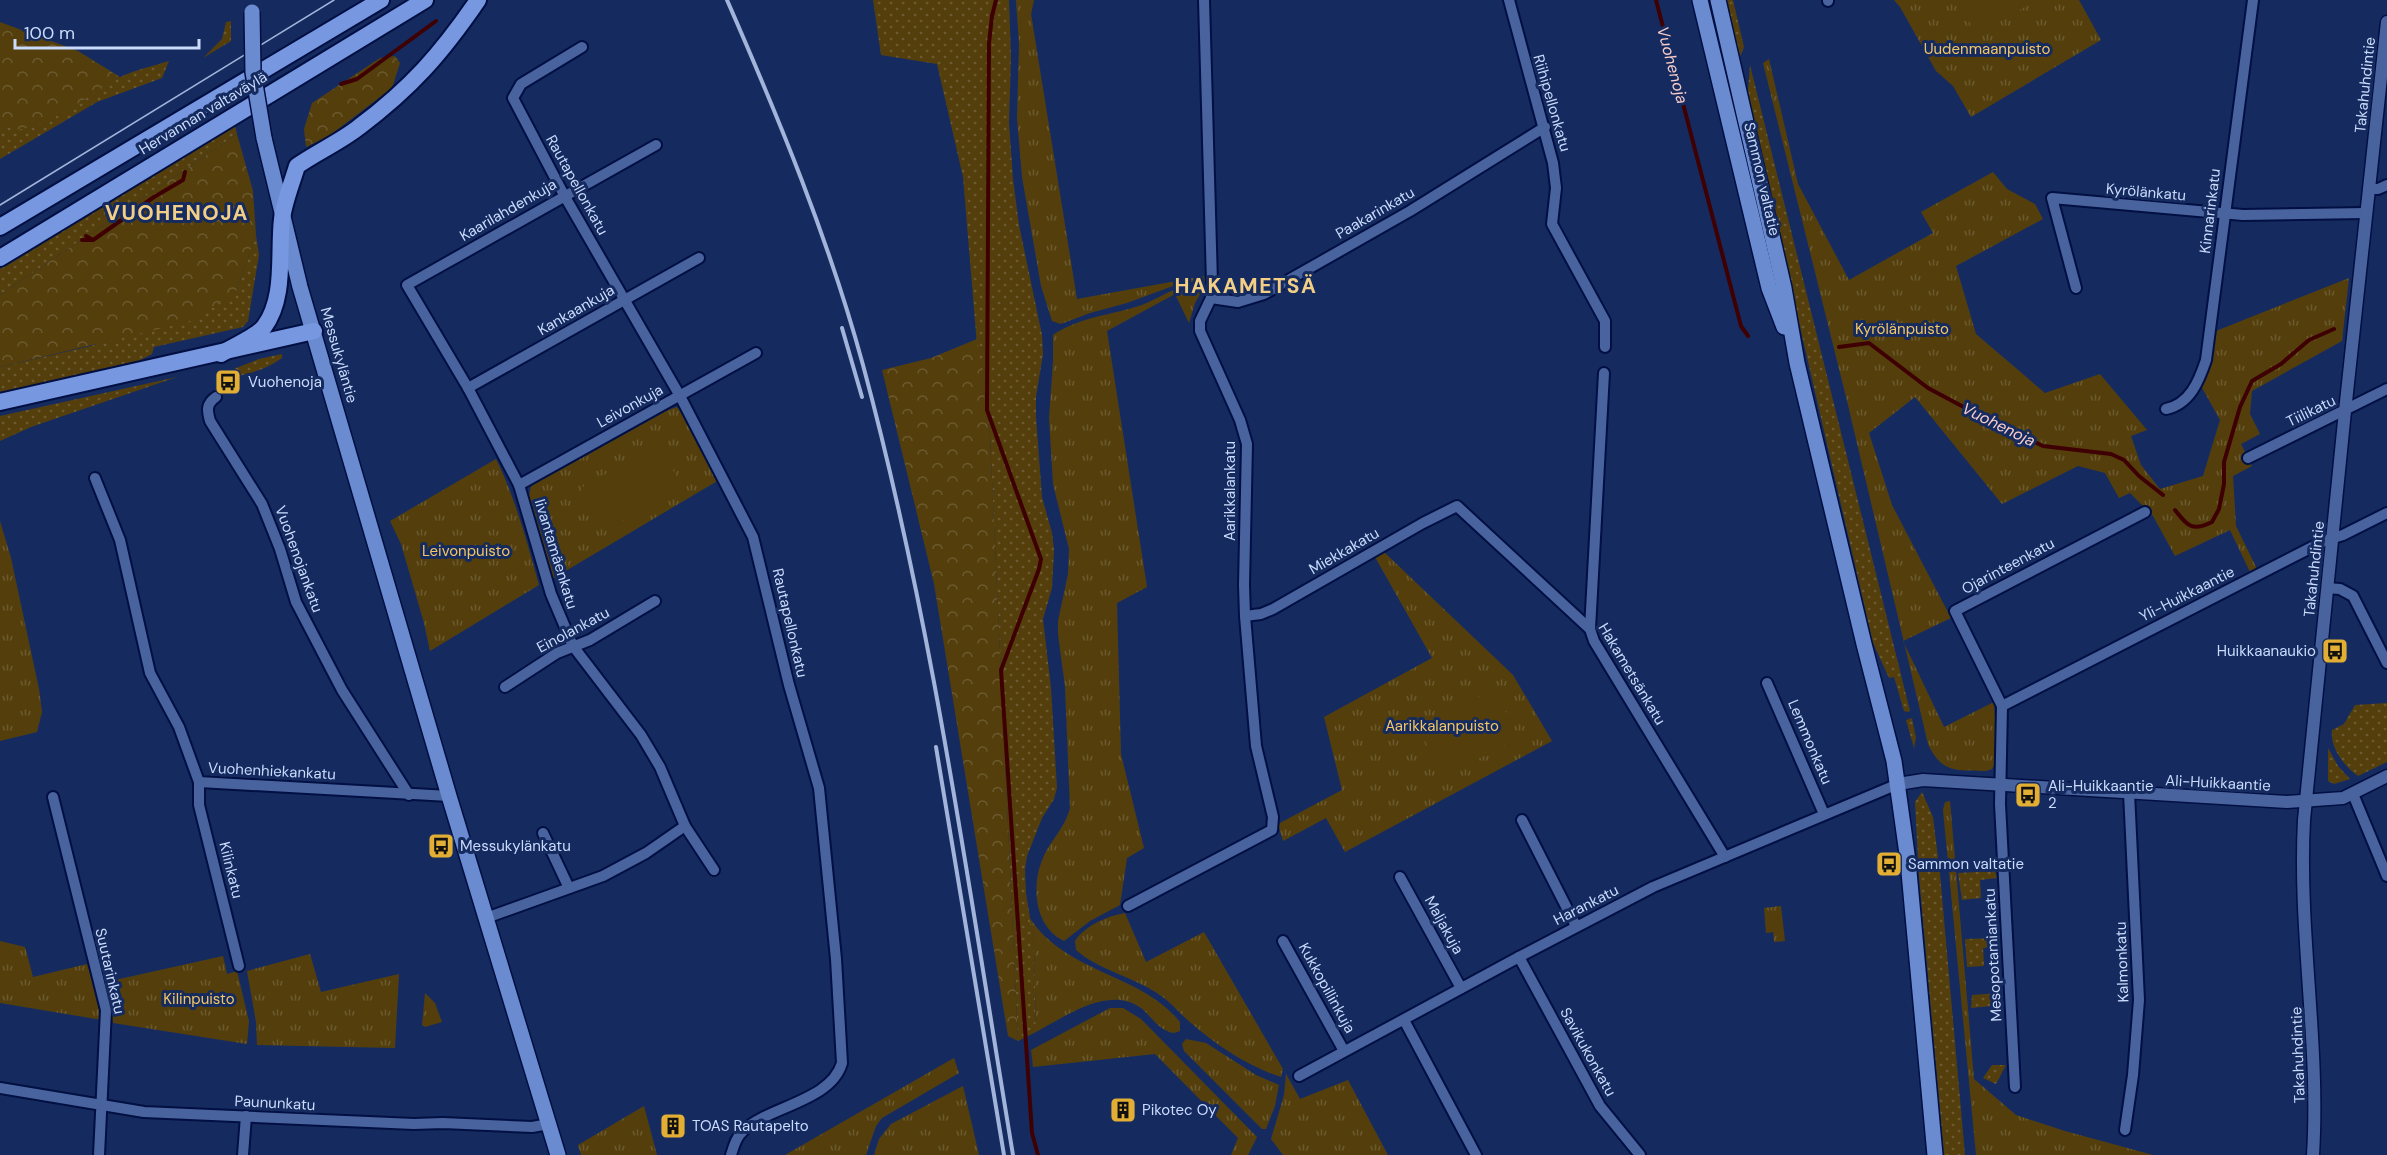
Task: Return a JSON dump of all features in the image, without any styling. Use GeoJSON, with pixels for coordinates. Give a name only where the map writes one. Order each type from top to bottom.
{"type":"FeatureCollection","features":[{"type":"Feature","properties":{"kind":"highway","name":"Hervannan valtaväylä"},"geometry":{"type":"LineString","coordinates":[[0,227],[381,0]]}},
{"type":"Feature","properties":{"kind":"highway","name":"Hervannan valtaväylä"},"geometry":{"type":"LineString","coordinates":[[0,258],[425,0]]}},
{"type":"Feature","properties":{"kind":"highway"},"geometry":{"type":"LineString","coordinates":[[221,354],[263,328],[275,302],[282,218],[297,166],[357,129],[405,91],[442,51],[478,0]]}},
{"type":"Feature","properties":{"kind":"highway"},"geometry":{"type":"LineString","coordinates":[[0,402],[314,332]]}},
{"type":"Feature","properties":{"kind":"main road","name":"Sammon valtatie"},"geometry":{"type":"LineString","coordinates":[[1700,0],[1769,288],[1797,363]]}},
{"type":"Feature","properties":{"kind":"main road","name":"Sammon valtatie"},"geometry":{"type":"LineString","coordinates":[[1718,0],[1784,288],[1797,363],[1891,747],[1898,784],[1908,861],[1935,1155]]}},
{"type":"Feature","properties":{"kind":"main road","name":"Messukyläntie"},"geometry":{"type":"LineString","coordinates":[[252,6],[253,72],[264,138],[282,218],[449,796]]}},
{"type":"Feature","properties":{"kind":"main road"},"geometry":{"type":"LineString","coordinates":[[449,796],[558,1155]]}},
{"type":"Feature","properties":{"kind":"street","name":"Aarikkalankatu"},"geometry":{"type":"LineString","coordinates":[[1128,906],[1272,830],[1273,817],[1256,746],[1245,616],[1247,444],[1240,420],[1200,331],[1200,321],[1211,298],[1204,0]]}},
{"type":"Feature","properties":{"kind":"street","name":"Riihipellonkatu"},"geometry":{"type":"LineString","coordinates":[[1509,0],[1553,163],[1556,188],[1552,224],[1605,321],[1605,346]]}},
{"type":"Feature","properties":{"kind":"street","name":"Kinnarinkatu"},"geometry":{"type":"LineString","coordinates":[[2166,409],[2188,397],[2206,360],[2253,0]]}},
{"type":"Feature","properties":{"kind":"street","name":"Takahuhdintie"},"geometry":{"type":"LineString","coordinates":[[2313,1155],[2315,1104],[2313,1034],[2302,886],[2306,801],[2387,22]]}},
{"type":"Feature","properties":{"kind":"street","name":"Rautapellonkatu"},"geometry":{"type":"LineString","coordinates":[[582,47],[521,84],[513,98],[564,195],[680,396],[753,537],[789,685],[815,772],[827,860],[841,1018],[842,1063],[836,1076],[818,1091],[748,1126],[739,1136],[731,1155]]}},
{"type":"Feature","properties":{"kind":"street","name":"Paakarinkatu"},"geometry":{"type":"LineString","coordinates":[[1211,298],[1238,302],[1264,294],[1410,211],[1545,127]]}},
{"type":"Feature","properties":{"kind":"street","name":"Kaarilahdenkuja"},"geometry":{"type":"LineString","coordinates":[[408,285],[656,145]]}},
{"type":"Feature","properties":{"kind":"street"},"geometry":{"type":"LineString","coordinates":[[2369,189],[2378,189],[2387,185]]}},
{"type":"Feature","properties":{"kind":"street","name":"Kyrölänkatu"},"geometry":{"type":"LineString","coordinates":[[2076,288],[2052,198],[2224,214],[2366,213]]}},
{"type":"Feature","properties":{"kind":"street","name":"Kankaankuja"},"geometry":{"type":"LineString","coordinates":[[468,388],[699,258]]}},
{"type":"Feature","properties":{"kind":"street","name":"Iivantamäenkatu"},"geometry":{"type":"LineString","coordinates":[[408,285],[468,388],[519,485],[550,594],[573,646],[641,735],[660,767],[685,826],[714,870]]}},
{"type":"Feature","properties":{"kind":"street","name":"Leivonkuja"},"geometry":{"type":"LineString","coordinates":[[519,485],[756,353]]}},
{"type":"Feature","properties":{"kind":"street"},"geometry":{"type":"LineString","coordinates":[[1590,629],[1604,373]]}},
{"type":"Feature","properties":{"kind":"street","name":"Tiilikatu"},"geometry":{"type":"LineString","coordinates":[[2248,458],[2387,389]]}},
{"type":"Feature","properties":{"kind":"street","name":"Vuohenojankatu"},"geometry":{"type":"LineString","coordinates":[[216,398],[209,402],[207,409],[210,421],[262,504],[280,549],[296,602],[352,707],[409,795]]}},
{"type":"Feature","properties":{"kind":"street","name":"Vuohenhiekankatu"},"geometry":{"type":"LineString","coordinates":[[95,478],[120,540],[150,673],[179,727],[199,782],[449,796]]}},
{"type":"Feature","properties":{"kind":"street","name":"Miekkakatu"},"geometry":{"type":"LineString","coordinates":[[1245,616],[1261,614],[1273,609],[1457,506]]}},
{"type":"Feature","properties":{"kind":"street","name":"Hakametsänkatu"},"geometry":{"type":"LineString","coordinates":[[1457,506],[1590,629],[1594,641],[1725,857]]}},
{"type":"Feature","properties":{"kind":"street","name":"Ojarinteenkatu"},"geometry":{"type":"LineString","coordinates":[[2001,785],[2002,706],[1955,610],[2145,512]]}},
{"type":"Feature","properties":{"kind":"street","name":"Yli-Huikkaantie"},"geometry":{"type":"LineString","coordinates":[[2002,706],[2332,537],[2343,535],[2387,513]]}},
{"type":"Feature","properties":{"kind":"street"},"geometry":{"type":"LineString","coordinates":[[2327,588],[2340,589],[2353,596],[2387,663]]}},
{"type":"Feature","properties":{"kind":"street","name":"Einolankatu"},"geometry":{"type":"LineString","coordinates":[[505,687],[557,653],[590,640],[655,601]]}},
{"type":"Feature","properties":{"kind":"street","name":"Lemmonkatu"},"geometry":{"type":"LineString","coordinates":[[1767,683],[1824,814]]}},
{"type":"Feature","properties":{"kind":"street","name":"Ali-Huikkaantie"},"geometry":{"type":"LineString","coordinates":[[1898,784],[1923,780],[2287,802],[2332,800],[2353,794],[2387,776]]}},
{"type":"Feature","properties":{"kind":"street","name":"Kilinkatu"},"geometry":{"type":"LineString","coordinates":[[199,782],[199,805],[239,966]]}},
{"type":"Feature","properties":{"kind":"street","name":"Harankatu"},"geometry":{"type":"LineString","coordinates":[[1299,1077],[1576,926],[1653,887],[1898,784]]}},
{"type":"Feature","properties":{"kind":"street","name":"Mesopotamiankatu"},"geometry":{"type":"LineString","coordinates":[[2001,785],[2015,1087]]}},
{"type":"Feature","properties":{"kind":"street","name":"Kalmonkatu"},"geometry":{"type":"LineString","coordinates":[[2125,1130],[2133,1075],[2139,999],[2129,793]]}},
{"type":"Feature","properties":{"kind":"street"},"geometry":{"type":"LineString","coordinates":[[2353,794],[2387,876]]}},
{"type":"Feature","properties":{"kind":"street","name":"Suutarinkatu"},"geometry":{"type":"LineString","coordinates":[[53,797],[106,1010],[99,1155]]}},
{"type":"Feature","properties":{"kind":"street"},"geometry":{"type":"LineString","coordinates":[[1522,820],[1576,926]]}},
{"type":"Feature","properties":{"kind":"street"},"geometry":{"type":"LineString","coordinates":[[486,918],[624,865],[685,826]]}},
{"type":"Feature","properties":{"kind":"street"},"geometry":{"type":"LineString","coordinates":[[543,833],[569,888]]}},
{"type":"Feature","properties":{"kind":"street","name":"Maljakuja"},"geometry":{"type":"LineString","coordinates":[[1400,877],[1461,988]]}},
{"type":"Feature","properties":{"kind":"street","name":"Kukkopillinkuja"},"geometry":{"type":"LineString","coordinates":[[1283,941],[1344,1051]]}},
{"type":"Feature","properties":{"kind":"street","name":"Savikukonkatu"},"geometry":{"type":"LineString","coordinates":[[1519,957],[1600,1106],[1640,1155]]}},
{"type":"Feature","properties":{"kind":"street"},"geometry":{"type":"LineString","coordinates":[[1404,1020],[1476,1155]]}},
{"type":"Feature","properties":{"kind":"street","name":"Paununkatu"},"geometry":{"type":"LineString","coordinates":[[0,1088],[144,1112],[414,1124],[532,1127],[549,1124]]}},
{"type":"Feature","properties":{"kind":"street"},"geometry":{"type":"LineString","coordinates":[[243,1155],[246,1116]]}},
{"type":"Feature","properties":{"kind":"green space"},"geometry":{"type":"Polygon","coordinates":[[[873,0],[1009,0],[1011,57],[1009,123],[1013,179],[1019,225],[1042,335],[1043,354],[1036,397],[1036,417],[1042,497],[1052,533],[1054,550],[1052,588],[1043,619],[1051,688],[1057,788],[1027,856],[1026,893],[1034,943],[1036,1032],[1018,1041],[990,437],[977,345],[963,177],[937,64],[881,55],[873,0]]]}},
{"type":"Feature","properties":{"kind":"green space"},"geometry":{"type":"Polygon","coordinates":[[[1016,0],[1034,0],[1031,14],[1077,299],[1204,276],[1205,281],[1181,283],[1061,324],[1052,321],[1041,286],[1022,177],[1017,118],[1019,44],[1016,0]]]}},
{"type":"Feature","properties":{"kind":"green space"},"geometry":{"type":"Polygon","coordinates":[[[1726,0],[1733,0],[1744,47],[1739,59],[1726,0]]]}},
{"type":"Feature","properties":{"kind":"green space","name":"Uudenmaanpuisto"},"geometry":{"type":"Polygon","coordinates":[[[1894,0],[2079,0],[2101,40],[1971,117],[1953,86],[1936,71],[1894,0]]]}},
{"type":"Feature","properties":{"kind":"green space"},"geometry":{"type":"Polygon","coordinates":[[[1957,0],[2037,0],[1976,34],[1957,0]]]}},
{"type":"Feature","properties":{"kind":"green space"},"geometry":{"type":"Polygon","coordinates":[[[231,21],[231,41],[203,58],[222,39],[226,22],[231,21]]]}},
{"type":"Feature","properties":{"kind":"green space"},"geometry":{"type":"Polygon","coordinates":[[[0,22],[78,51],[120,77],[45,122],[22,129],[5,126],[0,123],[0,22]]]}},
{"type":"Feature","properties":{"kind":"green space"},"geometry":{"type":"Polygon","coordinates":[[[395,56],[400,63],[392,88],[329,136],[306,147],[304,129],[312,103],[380,58],[395,56]]]}},
{"type":"Feature","properties":{"kind":"green space","name":"Kyrölänpuisto"},"geometry":{"type":"Polygon","coordinates":[[[1769,59],[1798,184],[1849,280],[1933,233],[1921,212],[1993,172],[2007,189],[2035,204],[2043,219],[1956,266],[1976,334],[2045,393],[2100,374],[2147,430],[2131,436],[2141,465],[2160,489],[2203,476],[2220,420],[2200,384],[2212,355],[2216,331],[2349,278],[2342,341],[2252,391],[2250,414],[2260,434],[2241,444],[2252,466],[2233,476],[2236,526],[2257,569],[2250,572],[2230,530],[2175,556],[2153,516],[2130,493],[2119,498],[2105,473],[2078,466],[2002,504],[1915,397],[1869,433],[1892,505],[1951,618],[1904,641],[1763,63],[1769,59]]]}},
{"type":"Feature","properties":{"kind":"green space"},"geometry":{"type":"Polygon","coordinates":[[[169,61],[162,78],[97,102],[0,159],[0,123],[14,127],[30,126],[46,121],[120,77],[169,61]]]}},
{"type":"Feature","properties":{"kind":"green space"},"geometry":{"type":"Polygon","coordinates":[[[1750,65],[1910,711],[1908,712],[1904,711],[1894,677],[1889,678],[1873,643],[1752,119],[1748,91],[1750,65]]]}},
{"type":"Feature","properties":{"kind":"green space"},"geometry":{"type":"Polygon","coordinates":[[[235,126],[237,134],[0,295],[0,269],[235,126]]]}},
{"type":"Feature","properties":{"kind":"green space"},"geometry":{"type":"Polygon","coordinates":[[[237,134],[253,191],[256,235],[236,292],[188,322],[0,367],[0,295],[237,134]]]}},
{"type":"Feature","properties":{"kind":"green space"},"geometry":{"type":"Polygon","coordinates":[[[256,235],[259,255],[248,321],[243,327],[154,347],[152,354],[133,364],[0,393],[0,367],[91,346],[236,292],[256,235]]]}},
{"type":"Feature","properties":{"kind":"green space"},"geometry":{"type":"Polygon","coordinates":[[[1185,287],[1204,287],[1195,303],[1189,323],[1175,294],[1107,331],[1147,587],[1117,603],[1121,754],[1144,848],[1127,858],[1120,905],[1090,921],[1064,941],[1046,926],[1041,916],[1036,892],[1043,858],[1070,808],[1065,687],[1058,634],[1058,621],[1068,574],[1069,549],[1053,484],[1049,418],[1053,335],[1074,324],[1142,305],[1185,287]]]}},
{"type":"Feature","properties":{"kind":"green space"},"geometry":{"type":"Polygon","coordinates":[[[977,339],[990,437],[1018,1041],[1008,1036],[934,584],[882,370],[931,358],[977,339]]]}},
{"type":"Feature","properties":{"kind":"green space"},"geometry":{"type":"Polygon","coordinates":[[[282,354],[282,358],[276,362],[253,372],[234,377],[231,370],[259,359],[282,354]]]}},
{"type":"Feature","properties":{"kind":"green space"},"geometry":{"type":"Polygon","coordinates":[[[177,377],[31,427],[0,441],[0,416],[177,377]]]}},
{"type":"Feature","properties":{"kind":"green space"},"geometry":{"type":"Polygon","coordinates":[[[677,407],[719,480],[552,579],[529,496],[531,486],[677,407]]]}},
{"type":"Feature","properties":{"kind":"green space"},"geometry":{"type":"Polygon","coordinates":[[[658,444],[682,486],[606,530],[581,488],[658,444]]]}},
{"type":"Feature","properties":{"kind":"green space","name":"Leivonpuisto"},"geometry":{"type":"Polygon","coordinates":[[[496,459],[515,506],[539,585],[430,651],[401,544],[390,521],[496,459]]]}},
{"type":"Feature","properties":{"kind":"green space"},"geometry":{"type":"Polygon","coordinates":[[[0,521],[11,558],[42,712],[37,732],[0,741],[0,521]]]}},
{"type":"Feature","properties":{"kind":"green space","name":"Aarikkalanpuisto"},"geometry":{"type":"Polygon","coordinates":[[[1384,552],[1513,675],[1552,741],[1345,852],[1326,818],[1283,841],[1278,824],[1342,790],[1324,717],[1432,658],[1375,557],[1384,552]]]}},
{"type":"Feature","properties":{"kind":"green space"},"geometry":{"type":"Polygon","coordinates":[[[1904,644],[1944,727],[1994,702],[1997,759],[1992,769],[1967,771],[1951,768],[1939,761],[1933,754],[1928,744],[1904,644]]]}},
{"type":"Feature","properties":{"kind":"green space"},"geometry":{"type":"Polygon","coordinates":[[[1494,689],[1519,738],[1443,777],[1418,727],[1494,689]]]}},
{"type":"Feature","properties":{"kind":"green space"},"geometry":{"type":"Polygon","coordinates":[[[2387,703],[2387,762],[2358,776],[2339,756],[2333,743],[2332,730],[2344,724],[2355,705],[2387,703]]]}},
{"type":"Feature","properties":{"kind":"green space"},"geometry":{"type":"Polygon","coordinates":[[[1912,718],[1916,738],[1914,748],[1906,720],[1912,718]]]}},
{"type":"Feature","properties":{"kind":"green space"},"geometry":{"type":"Polygon","coordinates":[[[2328,748],[2338,766],[2350,779],[2334,784],[2328,781],[2328,748]]]}},
{"type":"Feature","properties":{"kind":"green space"},"geometry":{"type":"Polygon","coordinates":[[[1922,792],[1933,817],[1940,874],[1965,1155],[1944,1155],[1919,876],[1915,802],[1922,792]]]}},
{"type":"Feature","properties":{"kind":"green space"},"geometry":{"type":"Polygon","coordinates":[[[1950,801],[1974,1079],[2016,1115],[2153,1155],[1976,1155],[1943,810],[1945,802],[1950,801]]]}},
{"type":"Feature","properties":{"kind":"green space"},"geometry":{"type":"Polygon","coordinates":[[[1995,871],[1997,878],[1980,880],[1981,898],[1962,900],[1958,873],[1995,871]]]}},
{"type":"Feature","properties":{"kind":"green space"},"geometry":{"type":"Polygon","coordinates":[[[1781,906],[1785,941],[1774,942],[1773,932],[1766,933],[1764,908],[1781,906]]]}},
{"type":"Feature","properties":{"kind":"green space"},"geometry":{"type":"Polygon","coordinates":[[[1125,913],[1146,962],[1204,932],[1283,1069],[1281,1077],[1245,1061],[1222,1047],[1157,993],[1095,963],[1076,950],[1075,941],[1090,926],[1125,913]]]}},
{"type":"Feature","properties":{"kind":"green space"},"geometry":{"type":"Polygon","coordinates":[[[1029,917],[1045,936],[1063,951],[1125,982],[1164,1006],[1180,1022],[1180,1031],[1174,1033],[1164,1030],[1141,1008],[1129,1002],[1115,1000],[1088,1005],[1036,1032],[1034,943],[1029,917]]]}},
{"type":"Feature","properties":{"kind":"green space"},"geometry":{"type":"Polygon","coordinates":[[[1998,938],[1999,947],[1983,948],[1984,966],[1967,967],[1965,939],[1998,938]]]}},
{"type":"Feature","properties":{"kind":"green space"},"geometry":{"type":"Polygon","coordinates":[[[0,941],[25,947],[33,977],[87,964],[98,997],[102,1020],[0,1003],[0,941]]]}},
{"type":"Feature","properties":{"kind":"green space"},"geometry":{"type":"Polygon","coordinates":[[[310,954],[321,992],[399,974],[395,1048],[257,1045],[256,1022],[247,971],[310,954]]]}},
{"type":"Feature","properties":{"kind":"green space","name":"Kilinpuisto"},"geometry":{"type":"Polygon","coordinates":[[[223,956],[227,974],[237,971],[249,1021],[247,1044],[113,1023],[106,982],[223,956]]]}},
{"type":"Feature","properties":{"kind":"green space"},"geometry":{"type":"Polygon","coordinates":[[[425,993],[435,1003],[442,1022],[425,1027],[422,1025],[425,993]]]}},
{"type":"Feature","properties":{"kind":"green space"},"geometry":{"type":"Polygon","coordinates":[[[2001,993],[2002,1005],[1971,1008],[1972,995],[2001,993]]]}},
{"type":"Feature","properties":{"kind":"green space"},"geometry":{"type":"Polygon","coordinates":[[[1110,1008],[1123,1008],[1141,1019],[1257,1137],[1248,1155],[1231,1155],[1238,1138],[1155,1054],[1033,1067],[1031,1050],[1110,1008]]]}},
{"type":"Feature","properties":{"kind":"green space"},"geometry":{"type":"Polygon","coordinates":[[[1186,1039],[1206,1043],[1256,1075],[1279,1085],[1275,1106],[1266,1129],[1262,1129],[1184,1051],[1182,1044],[1186,1039]]]}},
{"type":"Feature","properties":{"kind":"green space"},"geometry":{"type":"Polygon","coordinates":[[[954,1058],[959,1073],[882,1118],[876,1126],[866,1155],[785,1155],[954,1058]]]}},
{"type":"Feature","properties":{"kind":"green space"},"geometry":{"type":"Polygon","coordinates":[[[1992,1065],[2006,1065],[1996,1084],[1983,1078],[1992,1065]]]}},
{"type":"Feature","properties":{"kind":"green space"},"geometry":{"type":"Polygon","coordinates":[[[1286,1074],[1300,1099],[1348,1080],[1388,1155],[1283,1155],[1271,1139],[1284,1095],[1286,1074]]]}},
{"type":"Feature","properties":{"kind":"green space"},"geometry":{"type":"Polygon","coordinates":[[[963,1086],[979,1155],[874,1155],[879,1139],[891,1124],[963,1086]]]}},
{"type":"Feature","properties":{"kind":"green space"},"geometry":{"type":"Polygon","coordinates":[[[644,1106],[657,1155],[581,1155],[578,1145],[644,1106]]]}},
{"type":"Feature","properties":{"kind":"waterway"},"geometry":{"type":"LineString","coordinates":[[996,0],[989,43],[987,410],[1041,559],[1001,670],[1032,1133],[1038,1155]]}},
{"type":"Feature","properties":{"kind":"waterway","name":"Vuohenoja"},"geometry":{"type":"LineString","coordinates":[[1656,0],[1741,326],[1748,336]]}},
{"type":"Feature","properties":{"kind":"waterway","name":"Vuohenoja"},"geometry":{"type":"LineString","coordinates":[[341,84],[357,79],[436,21]]}},
{"type":"Feature","properties":{"kind":"waterway","name":"Vuohenoja"},"geometry":{"type":"LineString","coordinates":[[86,236],[93,240],[154,197],[183,180],[185,172]]}},
{"type":"Feature","properties":{"kind":"waterway","name":"Vuohenoja"},"geometry":{"type":"LineString","coordinates":[[82,240],[92,240]]}},
{"type":"Feature","properties":{"kind":"waterway","name":"Vuohenoja"},"geometry":{"type":"LineString","coordinates":[[2175,510],[2191,526],[2200,527],[2212,522],[2219,509],[2224,484],[2224,462],[2240,407],[2252,381],[2281,364],[2309,340],[2334,329]]}},
{"type":"Feature","properties":{"kind":"waterway","name":"Vuohenoja"},"geometry":{"type":"LineString","coordinates":[[1839,347],[1869,343],[1928,388],[1988,420],[2043,446],[2111,454],[2124,460],[2139,476],[2163,495]]}},
{"type":"Feature","properties":{"kind":"tram line"},"geometry":{"type":"LineString","coordinates":[[0,205],[334,0]]}},
{"type":"Feature","properties":{"kind":"railway"},"geometry":{"type":"LineString","coordinates":[[727,0],[784,135],[819,226],[850,318],[888,462],[930,659],[948,758],[1013,1155]]}},
{"type":"Feature","properties":{"kind":"railway"},"geometry":{"type":"LineString","coordinates":[[842,328],[862,397]]}},
{"type":"Feature","properties":{"kind":"railway"},"geometry":{"type":"LineString","coordinates":[[936,747],[1004,1155]]}},
{"type":"Feature","properties":{"kind":"place","name":"Vuohenoja"},"geometry":{"type":"Point","coordinates":[228,382]}},
{"type":"Feature","properties":{"kind":"place","name":"Huikkaanaukio"},"geometry":{"type":"Point","coordinates":[2335,651]}},
{"type":"Feature","properties":{"kind":"place","name":"Ali-Huikkaantie 2"},"geometry":{"type":"Point","coordinates":[2028,795]}},
{"type":"Feature","properties":{"kind":"place","name":"Messukylänkatu"},"geometry":{"type":"Point","coordinates":[441,846]}},
{"type":"Feature","properties":{"kind":"place","name":"Sammon valtatie"},"geometry":{"type":"Point","coordinates":[1889,864]}},
{"type":"Feature","properties":{"kind":"place","name":"Pikotec Oy"},"geometry":{"type":"Point","coordinates":[1123,1110]}},
{"type":"Feature","properties":{"kind":"place","name":"TOAS Rautapelto"},"geometry":{"type":"Point","coordinates":[673,1126]}},
{"type":"Feature","properties":{"kind":"district","name":"VUOHENOJA"},"geometry":{"type":"Point","coordinates":[177,213]}},
{"type":"Feature","properties":{"kind":"district","name":"HAKAMETSÄ"},"geometry":{"type":"Point","coordinates":[1246,286]}}]}
